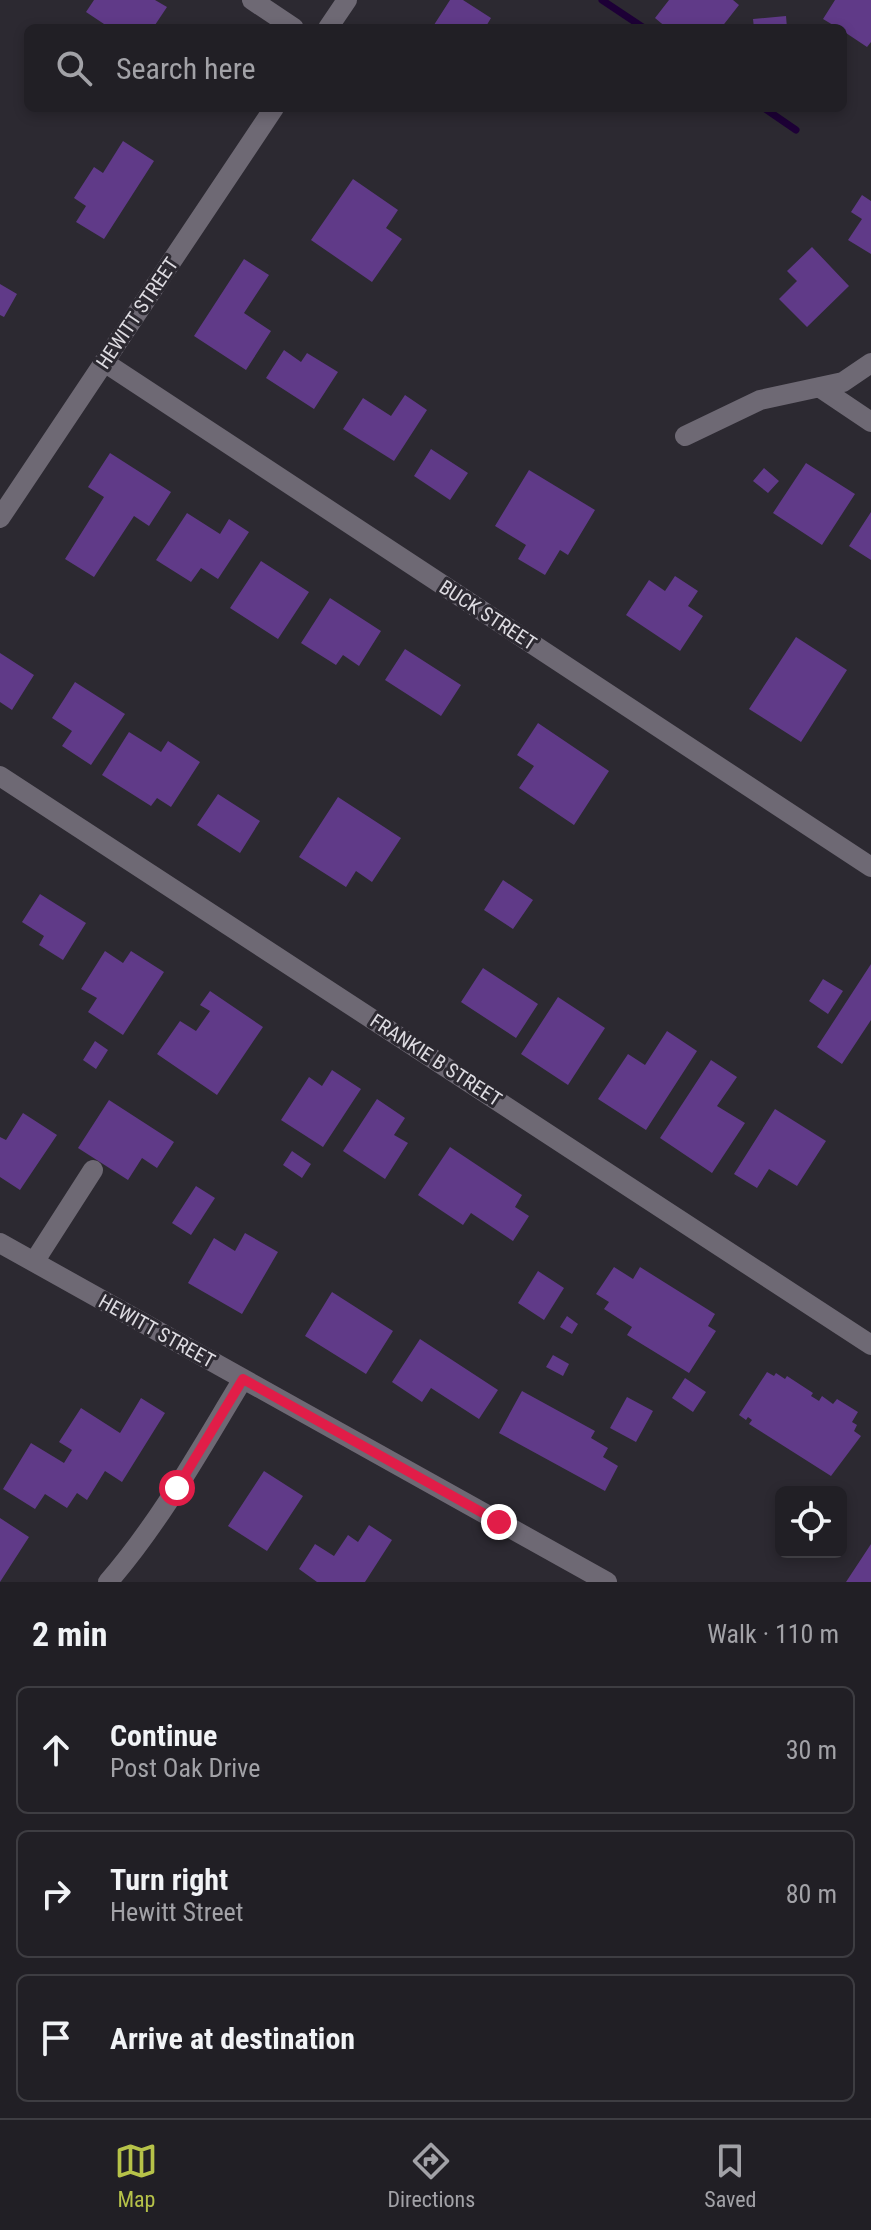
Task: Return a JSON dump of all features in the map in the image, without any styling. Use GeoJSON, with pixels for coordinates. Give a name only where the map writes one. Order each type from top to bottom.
{"type":"FeatureCollection","features":[{"type":"Feature","properties":{"kind":"street"},"geometry":{"type":"LineString","coordinates":[[252,0],[288,24]]}},
{"type":"Feature","properties":{"kind":"street"},"geometry":{"type":"LineString","coordinates":[[331,24],[347,0]]}},
{"type":"Feature","properties":{"kind":"street","name":"HEWITT STREET"},"geometry":{"type":"LineString","coordinates":[[0,518],[271,112]]}},
{"type":"Feature","properties":{"kind":"street","name":"BUCK STREET"},"geometry":{"type":"LineString","coordinates":[[104,362],[871,867]]}},
{"type":"Feature","properties":{"kind":"street"},"geometry":{"type":"LineString","coordinates":[[685,436],[760,400],[843,382],[871,363]]}},
{"type":"Feature","properties":{"kind":"street"},"geometry":{"type":"LineString","coordinates":[[819,387],[871,422]]}},
{"type":"Feature","properties":{"kind":"street","name":"FRANKIE B STREET"},"geometry":{"type":"LineString","coordinates":[[0,776],[871,1345]]}},
{"type":"Feature","properties":{"kind":"street"},"geometry":{"type":"LineString","coordinates":[[34,1262],[93,1170]]}},
{"type":"Feature","properties":{"kind":"street","name":"HEWITT STREET"},"geometry":{"type":"LineString","coordinates":[[0,1243],[607,1582]]}},
{"type":"Feature","properties":{"kind":"street"},"geometry":{"type":"LineString","coordinates":[[108,1582],[177,1488],[243,1379]]}},
{"type":"Feature","properties":{"kind":"building"},"geometry":{"type":"Polygon","coordinates":[[[94,0],[155,0],[167,7],[156,24],[104,24],[86,12],[94,0]]]}},
{"type":"Feature","properties":{"kind":"building"},"geometry":{"type":"Polygon","coordinates":[[[450,0],[463,0],[491,18],[487,24],[435,24],[450,0]]]}},
{"type":"Feature","properties":{"kind":"building"},"geometry":{"type":"Polygon","coordinates":[[[669,0],[733,0],[739,5],[724,24],[662,24],[655,18],[669,0]]]}},
{"type":"Feature","properties":{"kind":"building"},"geometry":{"type":"Polygon","coordinates":[[[835,0],[871,0],[871,42],[867,47],[847,34],[847,24],[831,24],[823,19],[835,0]]]}},
{"type":"Feature","properties":{"kind":"building"},"geometry":{"type":"Polygon","coordinates":[[[786,16],[787,24],[754,24],[753,19],[786,16]]]}},
{"type":"Feature","properties":{"kind":"building"},"geometry":{"type":"Polygon","coordinates":[[[123,141],[154,161],[104,239],[76,222],[86,206],[74,198],[94,167],[103,173],[123,141]]]}},
{"type":"Feature","properties":{"kind":"building"},"geometry":{"type":"Polygon","coordinates":[[[353,179],[398,210],[386,228],[402,239],[372,282],[311,240],[353,179]]]}},
{"type":"Feature","properties":{"kind":"building"},"geometry":{"type":"Polygon","coordinates":[[[862,195],[871,201],[871,254],[848,240],[862,219],[851,212],[862,195]]]}},
{"type":"Feature","properties":{"kind":"building"},"geometry":{"type":"Polygon","coordinates":[[[812,247],[849,286],[807,327],[779,299],[797,281],[787,271],[812,247]]]}},
{"type":"Feature","properties":{"kind":"building"},"geometry":{"type":"Polygon","coordinates":[[[244,259],[269,275],[244,313],[271,331],[246,370],[194,336],[244,259]]]}},
{"type":"Feature","properties":{"kind":"building"},"geometry":{"type":"Polygon","coordinates":[[[0,284],[17,294],[4,317],[0,315],[0,284]]]}},
{"type":"Feature","properties":{"kind":"building"},"geometry":{"type":"Polygon","coordinates":[[[284,350],[301,362],[307,353],[338,372],[314,409],[266,378],[284,350]]]}},
{"type":"Feature","properties":{"kind":"building"},"geometry":{"type":"Polygon","coordinates":[[[405,395],[427,410],[394,461],[343,429],[363,398],[391,416],[405,395]]]}},
{"type":"Feature","properties":{"kind":"building"},"geometry":{"type":"Polygon","coordinates":[[[431,449],[468,473],[450,500],[414,476],[431,449]]]}},
{"type":"Feature","properties":{"kind":"building"},"geometry":{"type":"Polygon","coordinates":[[[110,453],[171,492],[149,526],[134,516],[94,577],[65,559],[104,497],[88,487],[110,453]]]}},
{"type":"Feature","properties":{"kind":"building"},"geometry":{"type":"Polygon","coordinates":[[[806,463],[855,494],[822,545],[773,513],[806,463]]]}},
{"type":"Feature","properties":{"kind":"building"},"geometry":{"type":"Polygon","coordinates":[[[764,468],[779,481],[768,493],[753,481],[764,468]]]}},
{"type":"Feature","properties":{"kind":"building"},"geometry":{"type":"Polygon","coordinates":[[[529,470],[595,510],[568,555],[560,550],[545,575],[518,559],[526,545],[495,526],[529,470]]]}},
{"type":"Feature","properties":{"kind":"building"},"geometry":{"type":"Polygon","coordinates":[[[871,512],[871,560],[849,546],[871,512]]]}},
{"type":"Feature","properties":{"kind":"building"},"geometry":{"type":"Polygon","coordinates":[[[187,513],[220,534],[229,519],[249,532],[218,579],[201,568],[191,582],[156,560],[187,513]]]}},
{"type":"Feature","properties":{"kind":"building"},"geometry":{"type":"Polygon","coordinates":[[[261,561],[309,592],[278,639],[230,608],[261,561]]]}},
{"type":"Feature","properties":{"kind":"building"},"geometry":{"type":"Polygon","coordinates":[[[675,576],[698,591],[688,606],[703,616],[680,651],[626,615],[649,580],[665,591],[675,576]]]}},
{"type":"Feature","properties":{"kind":"building"},"geometry":{"type":"Polygon","coordinates":[[[330,598],[381,631],[359,666],[343,655],[336,665],[301,643],[330,598]]]}},
{"type":"Feature","properties":{"kind":"building"},"geometry":{"type":"Polygon","coordinates":[[[796,637],[847,670],[801,742],[749,709],[796,637]]]}},
{"type":"Feature","properties":{"kind":"building"},"geometry":{"type":"Polygon","coordinates":[[[405,649],[461,685],[441,716],[385,680],[405,649]]]}},
{"type":"Feature","properties":{"kind":"building"},"geometry":{"type":"Polygon","coordinates":[[[0,653],[34,675],[12,710],[0,702],[0,653]]]}},
{"type":"Feature","properties":{"kind":"building"},"geometry":{"type":"Polygon","coordinates":[[[75,682],[125,714],[91,765],[62,746],[72,731],[52,718],[75,682]]]}},
{"type":"Feature","properties":{"kind":"building"},"geometry":{"type":"Polygon","coordinates":[[[538,723],[609,771],[574,825],[519,788],[534,766],[517,755],[538,723]]]}},
{"type":"Feature","properties":{"kind":"building"},"geometry":{"type":"Polygon","coordinates":[[[129,732],[161,752],[168,741],[200,762],[171,807],[157,798],[151,806],[102,775],[129,732]]]}},
{"type":"Feature","properties":{"kind":"building"},"geometry":{"type":"Polygon","coordinates":[[[218,794],[260,821],[240,853],[197,825],[218,794]]]}},
{"type":"Feature","properties":{"kind":"building"},"geometry":{"type":"Polygon","coordinates":[[[338,797],[401,838],[372,882],[356,871],[346,887],[299,857],[338,797]]]}},
{"type":"Feature","properties":{"kind":"building"},"geometry":{"type":"Polygon","coordinates":[[[503,880],[533,900],[513,929],[484,910],[503,880]]]}},
{"type":"Feature","properties":{"kind":"building"},"geometry":{"type":"Polygon","coordinates":[[[40,894],[86,923],[63,960],[39,945],[44,936],[22,922],[40,894]]]}},
{"type":"Feature","properties":{"kind":"building"},"geometry":{"type":"Polygon","coordinates":[[[105,951],[123,963],[131,951],[164,972],[123,1035],[88,1012],[97,998],[81,989],[105,951]]]}},
{"type":"Feature","properties":{"kind":"building"},"geometry":{"type":"Polygon","coordinates":[[[871,964],[871,1020],[842,1064],[817,1047],[871,964]]]}},
{"type":"Feature","properties":{"kind":"building"},"geometry":{"type":"Polygon","coordinates":[[[483,968],[538,1004],[516,1038],[461,1002],[483,968]]]}},
{"type":"Feature","properties":{"kind":"building"},"geometry":{"type":"Polygon","coordinates":[[[823,979],[843,991],[828,1014],[809,1001],[823,979]]]}},
{"type":"Feature","properties":{"kind":"building"},"geometry":{"type":"Polygon","coordinates":[[[210,991],[263,1027],[217,1095],[157,1054],[180,1021],[196,1031],[210,1011],[200,1005],[210,991]]]}},
{"type":"Feature","properties":{"kind":"building"},"geometry":{"type":"Polygon","coordinates":[[[558,997],[605,1028],[568,1085],[521,1054],[558,997]]]}},
{"type":"Feature","properties":{"kind":"building"},"geometry":{"type":"Polygon","coordinates":[[[667,1031],[697,1051],[646,1130],[598,1099],[628,1054],[645,1065],[667,1031]]]}},
{"type":"Feature","properties":{"kind":"building"},"geometry":{"type":"Polygon","coordinates":[[[95,1041],[108,1050],[96,1069],[83,1060],[95,1041]]]}},
{"type":"Feature","properties":{"kind":"building"},"geometry":{"type":"Polygon","coordinates":[[[711,1060],[737,1077],[717,1106],[745,1123],[712,1173],[660,1138],[711,1060]]]}},
{"type":"Feature","properties":{"kind":"building"},"geometry":{"type":"Polygon","coordinates":[[[332,1070],[361,1089],[323,1147],[281,1120],[309,1077],[322,1086],[332,1070]]]}},
{"type":"Feature","properties":{"kind":"building"},"geometry":{"type":"Polygon","coordinates":[[[377,1099],[405,1118],[394,1135],[408,1143],[385,1179],[343,1151],[377,1099]]]}},
{"type":"Feature","properties":{"kind":"building"},"geometry":{"type":"Polygon","coordinates":[[[109,1100],[174,1142],[157,1168],[142,1158],[128,1180],[78,1148],[109,1100]]]}},
{"type":"Feature","properties":{"kind":"building"},"geometry":{"type":"Polygon","coordinates":[[[775,1109],[826,1141],[797,1186],[769,1169],[757,1188],[734,1174],[775,1109]]]}},
{"type":"Feature","properties":{"kind":"building"},"geometry":{"type":"Polygon","coordinates":[[[23,1113],[57,1135],[20,1190],[0,1177],[0,1137],[6,1140],[23,1113]]]}},
{"type":"Feature","properties":{"kind":"building"},"geometry":{"type":"Polygon","coordinates":[[[450,1147],[522,1195],[515,1207],[529,1216],[513,1241],[471,1213],[463,1225],[418,1195],[450,1147]]]}},
{"type":"Feature","properties":{"kind":"building"},"geometry":{"type":"Polygon","coordinates":[[[292,1151],[311,1164],[302,1178],[283,1165],[292,1151]]]}},
{"type":"Feature","properties":{"kind":"building"},"geometry":{"type":"Polygon","coordinates":[[[196,1186],[215,1198],[191,1235],[172,1223],[196,1186]]]}},
{"type":"Feature","properties":{"kind":"building"},"geometry":{"type":"Polygon","coordinates":[[[245,1233],[278,1252],[242,1314],[188,1283],[214,1238],[235,1251],[245,1233]]]}},
{"type":"Feature","properties":{"kind":"building"},"geometry":{"type":"Polygon","coordinates":[[[614,1267],[633,1279],[640,1267],[715,1314],[708,1326],[716,1331],[689,1373],[627,1335],[632,1327],[604,1309],[609,1302],[596,1294],[614,1267]]]}},
{"type":"Feature","properties":{"kind":"building"},"geometry":{"type":"Polygon","coordinates":[[[538,1271],[564,1288],[544,1320],[518,1303],[538,1271]]]}},
{"type":"Feature","properties":{"kind":"building"},"geometry":{"type":"Polygon","coordinates":[[[332,1292],[393,1331],[366,1374],[305,1336],[332,1292]]]}},
{"type":"Feature","properties":{"kind":"building"},"geometry":{"type":"Polygon","coordinates":[[[567,1316],[578,1324],[572,1334],[560,1327],[567,1316]]]}},
{"type":"Feature","properties":{"kind":"building"},"geometry":{"type":"Polygon","coordinates":[[[420,1339],[498,1390],[479,1419],[431,1388],[422,1402],[392,1382],[420,1339]]]}},
{"type":"Feature","properties":{"kind":"building"},"geometry":{"type":"Polygon","coordinates":[[[553,1355],[569,1364],[563,1376],[546,1367],[553,1355]]]}},
{"type":"Feature","properties":{"kind":"building"},"geometry":{"type":"Polygon","coordinates":[[[767,1372],[785,1379],[787,1376],[813,1393],[811,1396],[819,1401],[822,1396],[833,1404],[837,1399],[858,1412],[852,1422],[857,1425],[854,1431],[861,1436],[831,1476],[749,1424],[752,1420],[748,1417],[746,1420],[739,1415],[767,1372]]]}},
{"type":"Feature","properties":{"kind":"building"},"geometry":{"type":"Polygon","coordinates":[[[685,1378],[706,1392],[693,1412],[672,1398],[685,1378]]]}},
{"type":"Feature","properties":{"kind":"building"},"geometry":{"type":"Polygon","coordinates":[[[522,1391],[595,1431],[591,1438],[608,1448],[603,1457],[618,1466],[605,1491],[499,1433],[522,1391]]]}},
{"type":"Feature","properties":{"kind":"building"},"geometry":{"type":"Polygon","coordinates":[[[627,1397],[653,1411],[636,1442],[610,1428],[627,1397]]]}},
{"type":"Feature","properties":{"kind":"building"},"geometry":{"type":"Polygon","coordinates":[[[141,1398],[165,1413],[122,1482],[105,1471],[87,1500],[77,1493],[67,1508],[45,1494],[35,1509],[3,1489],[31,1443],[64,1463],[72,1450],[59,1442],[81,1408],[120,1433],[141,1398]]]}},
{"type":"Feature","properties":{"kind":"building"},"geometry":{"type":"Polygon","coordinates":[[[264,1471],[303,1496],[267,1551],[228,1526],[264,1471]]]}},
{"type":"Feature","properties":{"kind":"building"},"geometry":{"type":"Polygon","coordinates":[[[0,1518],[29,1537],[0,1582],[0,1518]]]}},
{"type":"Feature","properties":{"kind":"building"},"geometry":{"type":"Polygon","coordinates":[[[369,1525],[392,1540],[365,1582],[317,1582],[299,1569],[315,1544],[334,1556],[348,1535],[358,1542],[369,1525]]]}},
{"type":"Feature","properties":{"kind":"building"},"geometry":{"type":"Polygon","coordinates":[[[871,1544],[871,1582],[846,1582],[871,1544]]]}},
{"type":"Feature","properties":{"kind":"waterway"},"geometry":{"type":"LineString","coordinates":[[602,0],[638,24]]}},
{"type":"Feature","properties":{"kind":"waterway"},"geometry":{"type":"LineString","coordinates":[[770,112],[796,130]]}},
{"type":"Feature","properties":{"kind":"route"},"geometry":{"type":"LineString","coordinates":[[177,1488],[243,1379],[499,1522]]}}]}
